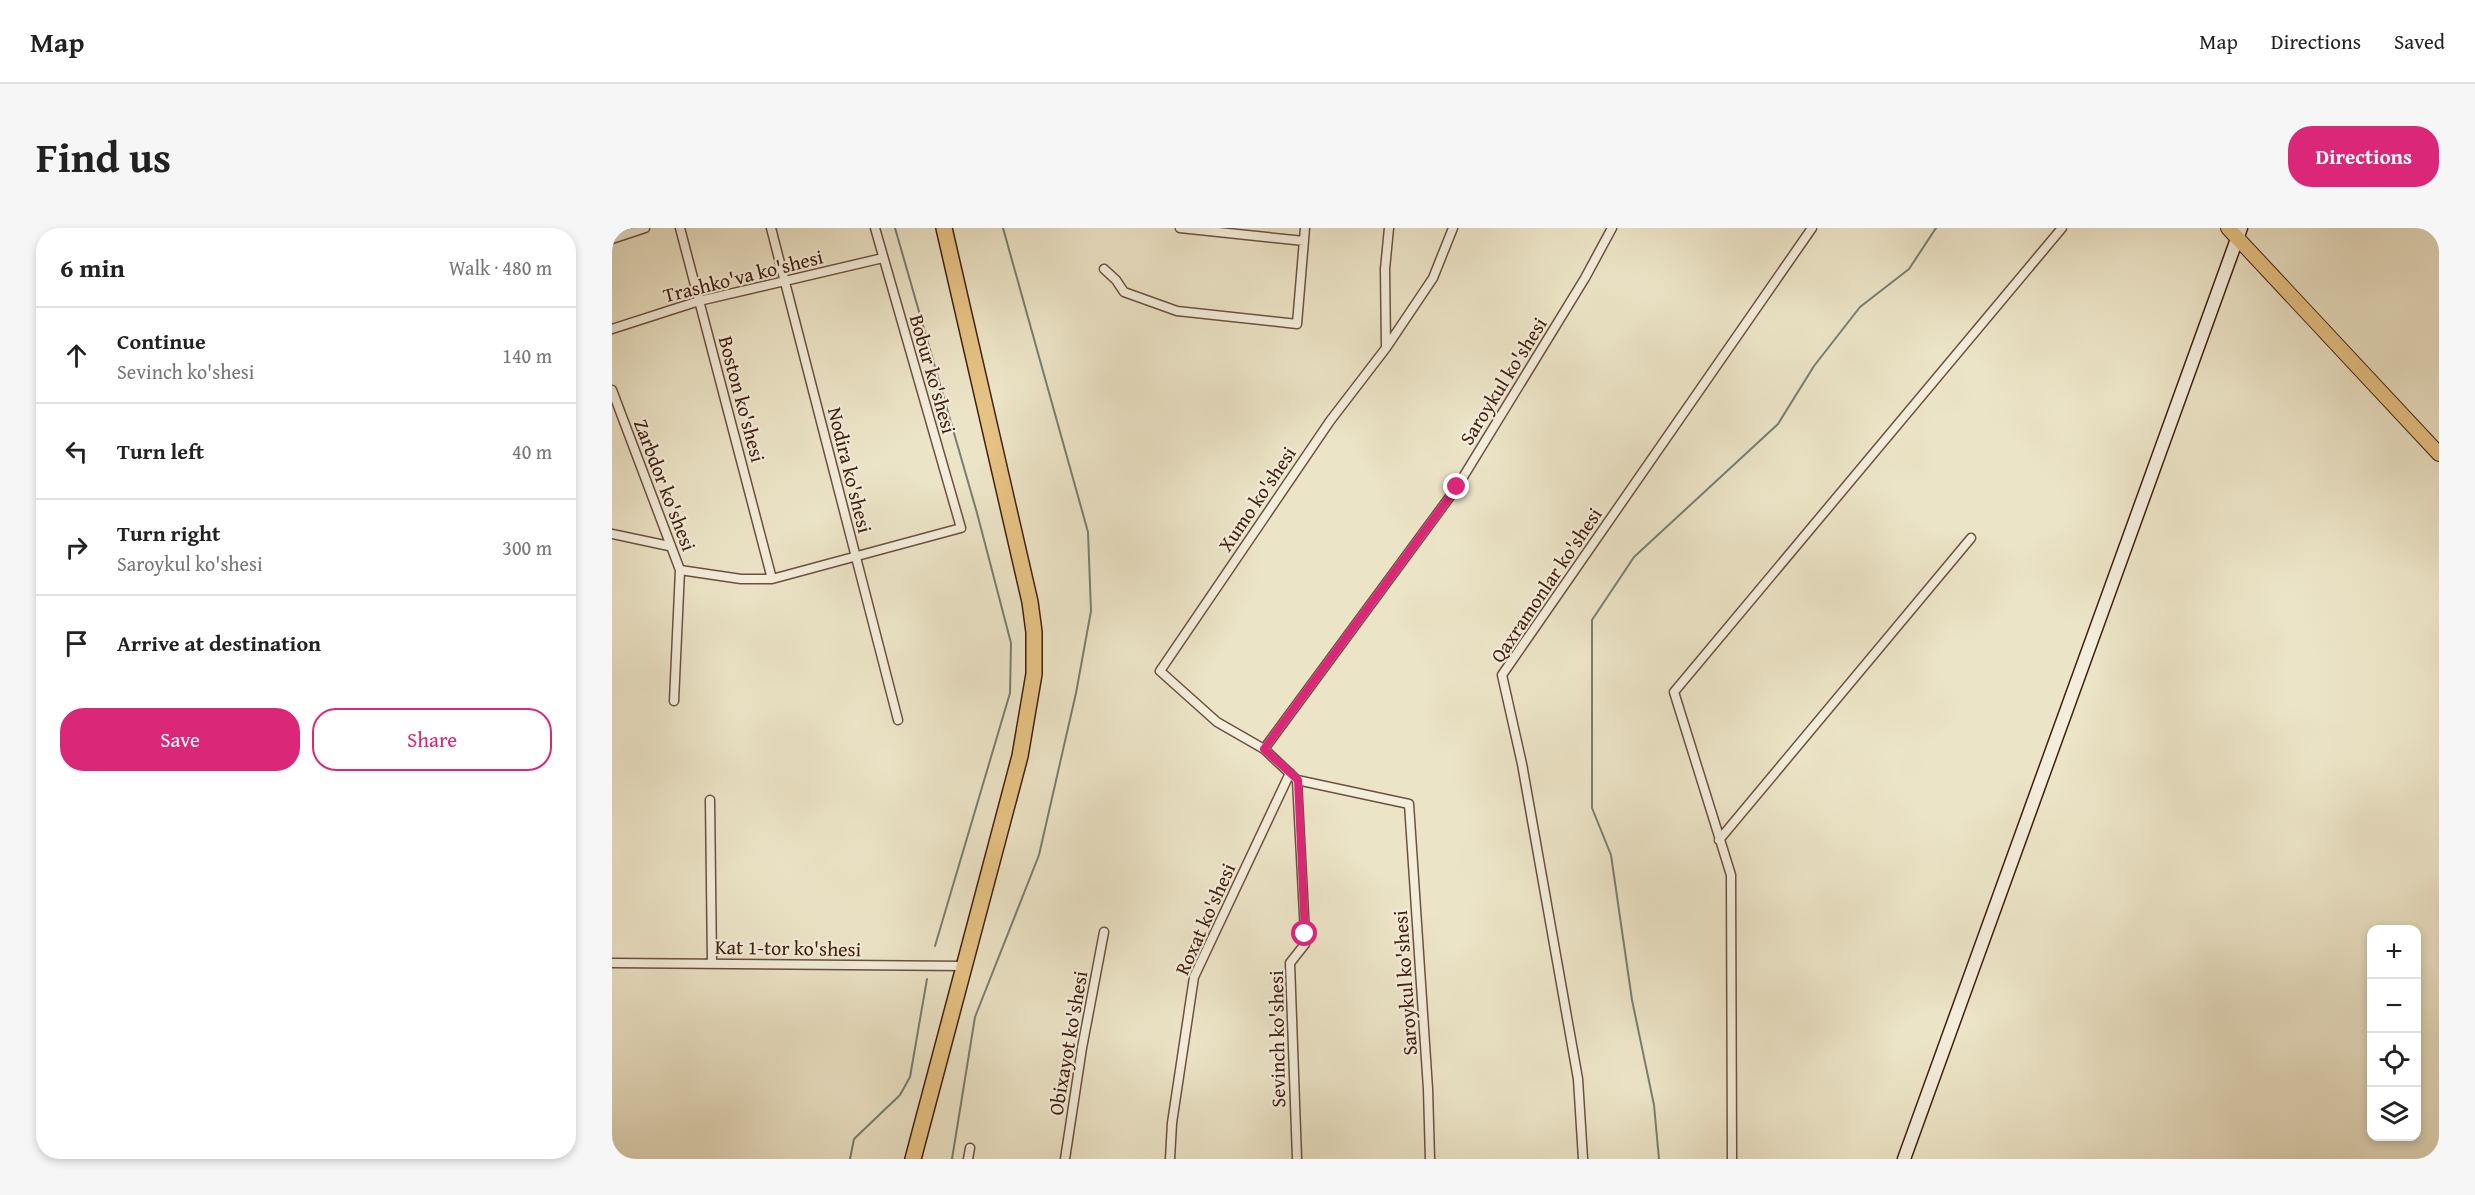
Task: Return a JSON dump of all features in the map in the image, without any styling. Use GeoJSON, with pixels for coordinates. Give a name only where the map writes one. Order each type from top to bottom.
{"type":"FeatureCollection","features":[{"type":"Feature","properties":{"kind":"highway"},"geometry":{"type":"LineString","coordinates":[[913,1159],[1020,756],[1034,674],[1030,602],[944,228]]}},
{"type":"Feature","properties":{"kind":"main road"},"geometry":{"type":"LineString","coordinates":[[2228,228],[2239,233],[2439,454]]}},
{"type":"Feature","properties":{"kind":"street"},"geometry":{"type":"LineString","coordinates":[[612,239],[645,228]]}},
{"type":"Feature","properties":{"kind":"street","name":"Boston ko'shesi"},"geometry":{"type":"LineString","coordinates":[[680,228],[772,579]]}},
{"type":"Feature","properties":{"kind":"street","name":"Nodira ko'shesi"},"geometry":{"type":"LineString","coordinates":[[771,228],[898,720]]}},
{"type":"Feature","properties":{"kind":"street","name":"Bobur ko'shesi"},"geometry":{"type":"LineString","coordinates":[[855,557],[961,528],[875,228]]}},
{"type":"Feature","properties":{"kind":"street"},"geometry":{"type":"LineString","coordinates":[[1180,228],[1304,241]]}},
{"type":"Feature","properties":{"kind":"street"},"geometry":{"type":"LineString","coordinates":[[1104,269],[1116,280],[1124,292],[1177,310],[1297,324],[1305,228]]}},
{"type":"Feature","properties":{"kind":"street"},"geometry":{"type":"LineString","coordinates":[[1386,348],[1385,279],[1389,228]]}},
{"type":"Feature","properties":{"kind":"street","name":"Xumo ko'shesi"},"geometry":{"type":"LineString","coordinates":[[1264,749],[1217,722],[1160,671],[1330,421],[1386,348],[1433,278],[1453,228]]}},
{"type":"Feature","properties":{"kind":"street","name":"Saroykul ko'shesi"},"geometry":{"type":"LineString","coordinates":[[1264,749],[1457,487],[1561,318],[1612,228]]}},
{"type":"Feature","properties":{"kind":"street","name":"Qaxramonlar ko'shesi"},"geometry":{"type":"LineString","coordinates":[[1583,1159],[1578,1079],[1522,764],[1502,675],[1812,228]]}},
{"type":"Feature","properties":{"kind":"street"},"geometry":{"type":"LineString","coordinates":[[1732,1159],[1731,876],[1674,692],[2062,228]]}},
{"type":"Feature","properties":{"kind":"street"},"geometry":{"type":"LineString","coordinates":[[1904,1159],[2239,233]]}},
{"type":"Feature","properties":{"kind":"street","name":"Trashko'va ko'shesi"},"geometry":{"type":"LineString","coordinates":[[612,329],[699,301],[883,258]]}},
{"type":"Feature","properties":{"kind":"street","name":"Zarbdor ko'shesi"},"geometry":{"type":"LineString","coordinates":[[612,390],[669,546],[680,570],[674,701]]}},
{"type":"Feature","properties":{"kind":"street"},"geometry":{"type":"LineString","coordinates":[[612,534],[669,546]]}},
{"type":"Feature","properties":{"kind":"street"},"geometry":{"type":"LineString","coordinates":[[1719,840],[1971,538]]}},
{"type":"Feature","properties":{"kind":"street"},"geometry":{"type":"LineString","coordinates":[[680,570],[741,579],[772,579],[855,557]]}},
{"type":"Feature","properties":{"kind":"street"},"geometry":{"type":"LineString","coordinates":[[1264,749],[1298,780]]}},
{"type":"Feature","properties":{"kind":"street","name":"Roxat ko'shesi"},"geometry":{"type":"LineString","coordinates":[[1170,1159],[1172,1123],[1194,977],[1290,772]]}},
{"type":"Feature","properties":{"kind":"street","name":"Saroykul ko'shesi"},"geometry":{"type":"LineString","coordinates":[[1298,780],[1409,804],[1431,1159]]}},
{"type":"Feature","properties":{"kind":"street","name":"Sevinch ko'shesi"},"geometry":{"type":"LineString","coordinates":[[1297,1159],[1290,963],[1305,945],[1298,780]]}},
{"type":"Feature","properties":{"kind":"street"},"geometry":{"type":"LineString","coordinates":[[710,800],[712,964]]}},
{"type":"Feature","properties":{"kind":"street","name":"Obixayot ko'shesi"},"geometry":{"type":"LineString","coordinates":[[1065,1159],[1082,1048],[1104,932]]}},
{"type":"Feature","properties":{"kind":"street","name":"Kat 1-tor ko'shesi"},"geometry":{"type":"LineString","coordinates":[[612,963],[964,966]]}},
{"type":"Feature","properties":{"kind":"street"},"geometry":{"type":"LineString","coordinates":[[968,1159],[970,1148]]}},
{"type":"Feature","properties":{"kind":"waterway"},"geometry":{"type":"LineString","coordinates":[[895,228],[977,513],[1011,643],[1010,693],[935,946]]}},
{"type":"Feature","properties":{"kind":"waterway"},"geometry":{"type":"LineString","coordinates":[[952,1159],[975,1017],[1039,855],[1076,693],[1091,611],[1088,532],[1003,228]]}},
{"type":"Feature","properties":{"kind":"waterway"},"geometry":{"type":"LineString","coordinates":[[1659,1159],[1654,1105],[1632,1000],[1611,855],[1592,808],[1592,620],[1634,557],[1778,424],[1814,366],[1860,307],[1909,269],[1936,228]]}},
{"type":"Feature","properties":{"kind":"waterway"},"geometry":{"type":"LineString","coordinates":[[850,1159],[854,1139],[900,1095],[910,1077],[927,979]]}},
{"type":"Feature","properties":{"kind":"route"},"geometry":{"type":"LineString","coordinates":[[1305,934],[1298,780],[1264,749],[1457,487]]}}]}
